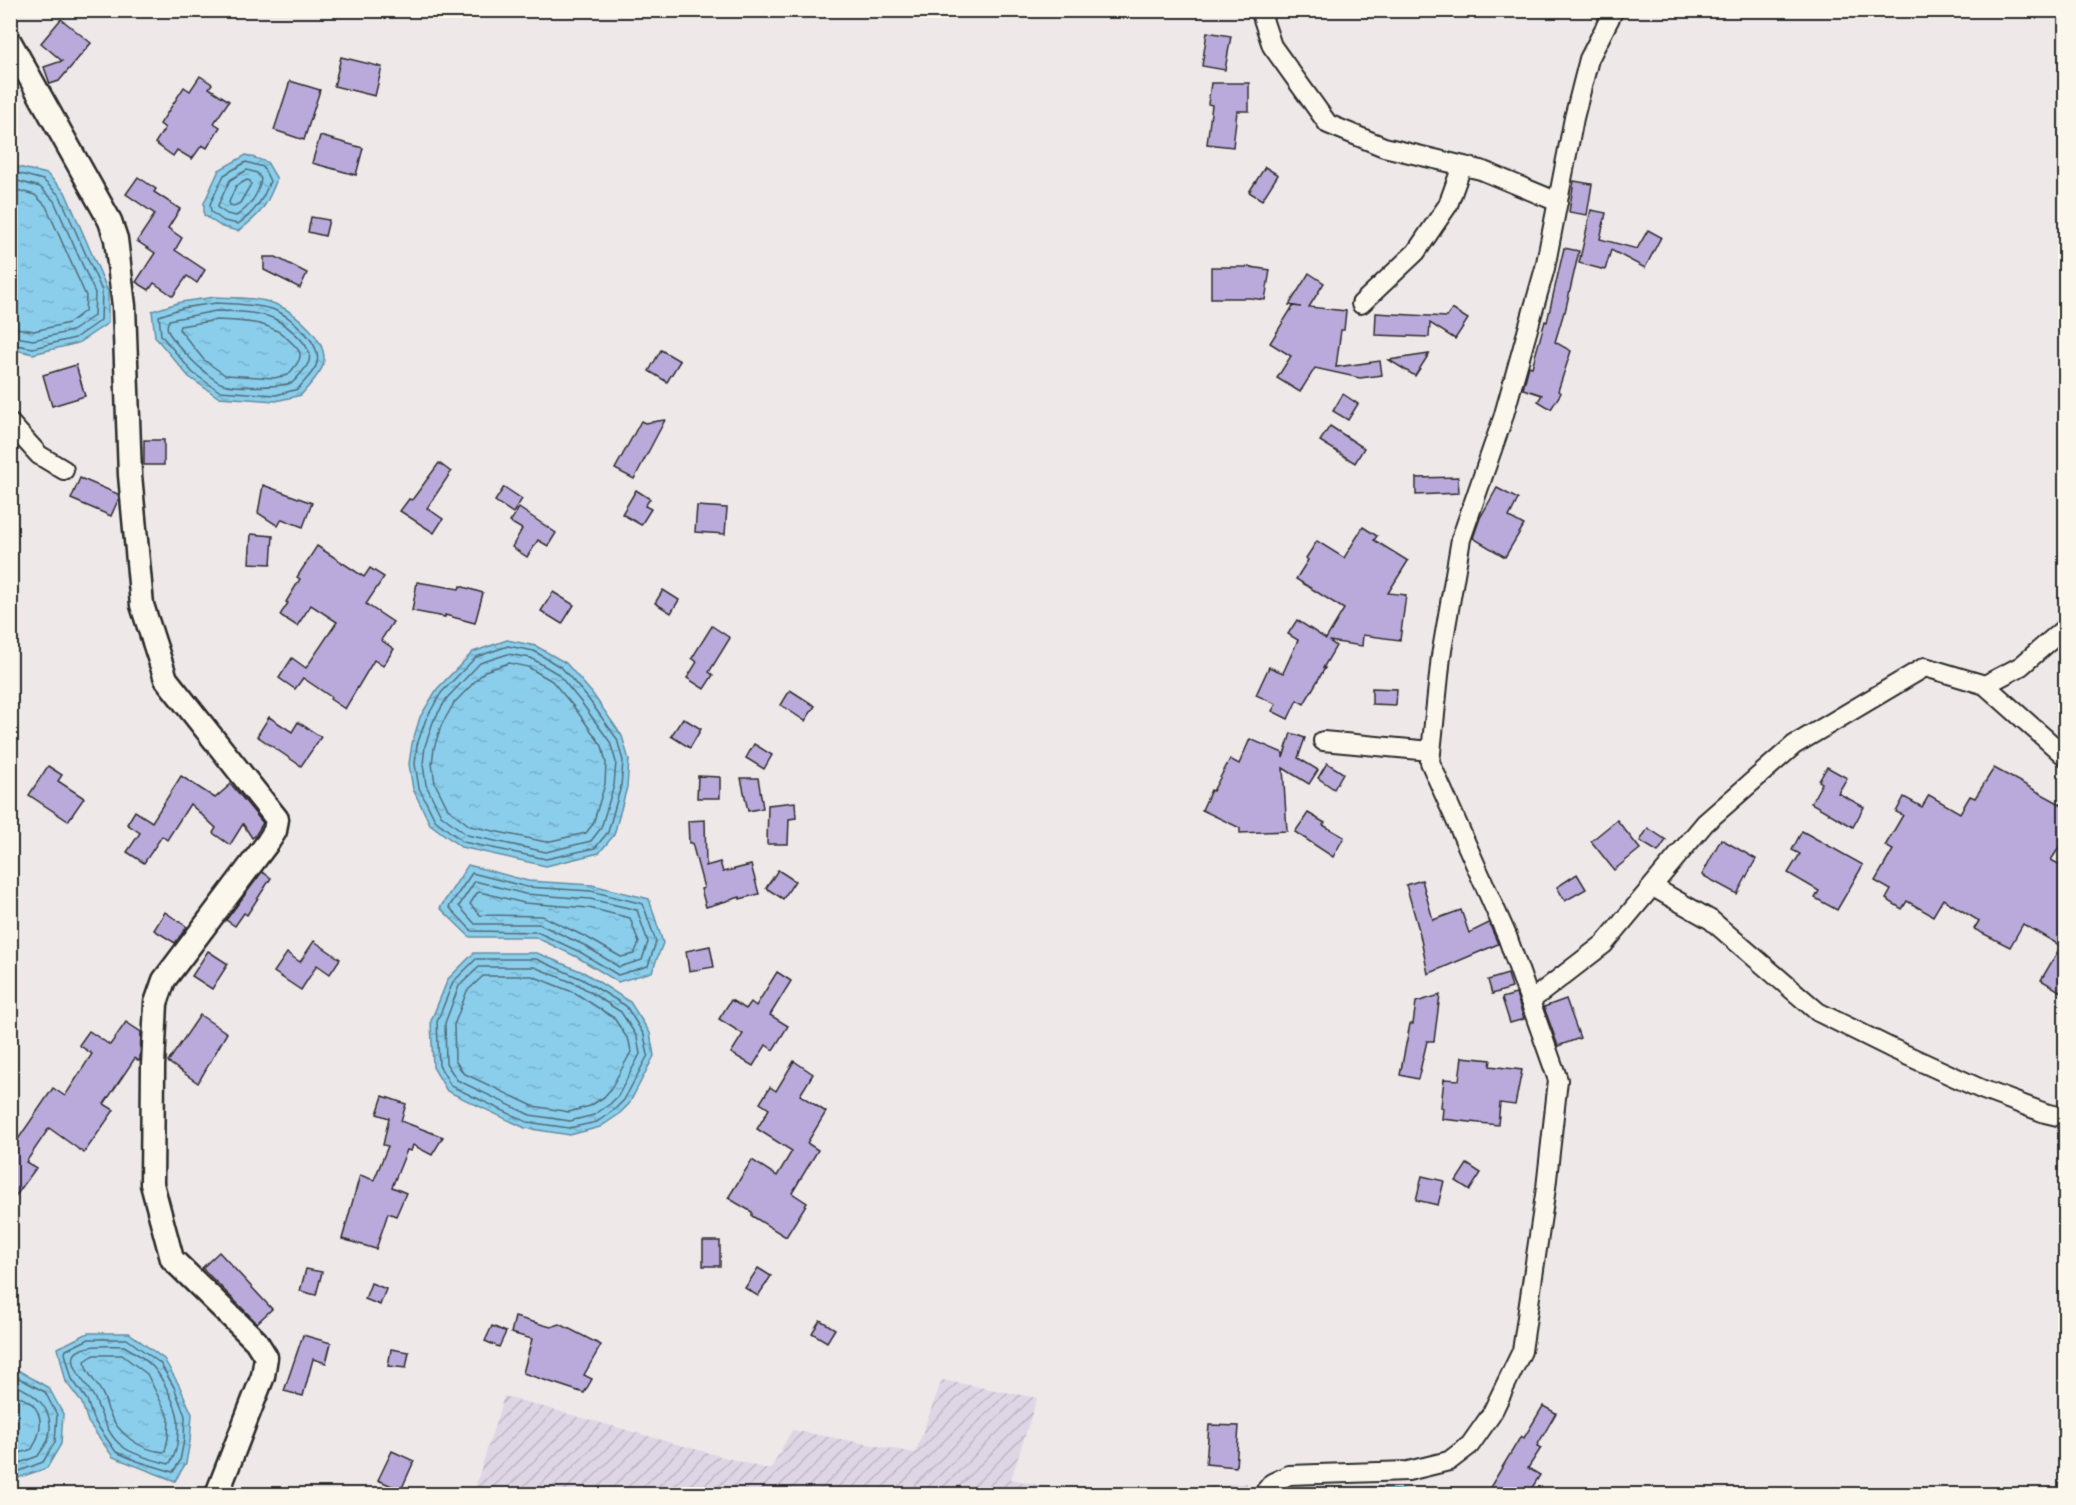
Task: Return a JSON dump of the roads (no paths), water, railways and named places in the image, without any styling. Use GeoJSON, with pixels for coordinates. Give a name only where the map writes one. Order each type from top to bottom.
{"type":"FeatureCollection","features":[{"type":"Feature","properties":{"kind":"street"},"geometry":{"type":"LineString","coordinates":[[1260,10],[1272,46],[1328,124],[1384,147],[1481,170],[1558,202]]}},
{"type":"Feature","properties":{"kind":"street"},"geometry":{"type":"LineString","coordinates":[[1263,1494],[1272,1484],[1289,1475],[1408,1471],[1449,1461],[1470,1445],[1491,1415],[1522,1351],[1546,1188],[1558,1080],[1507,936],[1431,762],[1431,751],[1441,656],[1461,539],[1503,418],[1545,268],[1589,59],[1614,10]]}},
{"type":"Feature","properties":{"kind":"street"},"geometry":{"type":"LineString","coordinates":[[10,42],[110,221],[116,239],[124,306],[130,475],[142,605],[166,680],[277,819],[275,831],[268,842],[164,980],[156,1003],[152,1184],[172,1258],[256,1341],[266,1357],[263,1376],[217,1494]]}},
{"type":"Feature","properties":{"kind":"street"},"geometry":{"type":"LineString","coordinates":[[1361,304],[1416,252],[1448,205],[1462,166]]}},
{"type":"Feature","properties":{"kind":"street"},"geometry":{"type":"LineString","coordinates":[[10,423],[39,454],[64,470]]}},
{"type":"Feature","properties":{"kind":"street"},"geometry":{"type":"LineString","coordinates":[[1985,685],[2021,666],[2066,627]]}},
{"type":"Feature","properties":{"kind":"street"},"geometry":{"type":"LineString","coordinates":[[1530,1001],[1605,944],[1705,823],[1794,745],[1925,667],[1985,685],[2066,757]]}},
{"type":"Feature","properties":{"kind":"street"},"geometry":{"type":"LineString","coordinates":[[1323,741],[1431,751]]}},
{"type":"Feature","properties":{"kind":"street"},"geometry":{"type":"LineString","coordinates":[[1653,887],[1711,920],[1818,1011],[1891,1048],[1981,1089],[2045,1113],[2066,1118]]}},
{"type":"Feature","properties":{"kind":"water"},"geometry":{"type":"Polygon","coordinates":[[[246,155],[267,162],[277,179],[262,209],[238,231],[222,227],[204,215],[204,203],[219,170],[246,155]]]}},
{"type":"Feature","properties":{"kind":"water"},"geometry":{"type":"Polygon","coordinates":[[[10,165],[47,174],[65,192],[108,291],[108,323],[78,343],[33,354],[11,349],[10,165]]]}},
{"type":"Feature","properties":{"kind":"water"},"geometry":{"type":"Polygon","coordinates":[[[215,297],[253,299],[275,304],[301,320],[309,328],[321,346],[324,356],[323,365],[301,395],[276,401],[218,397],[189,377],[155,337],[152,311],[181,302],[215,297]]]}},
{"type":"Feature","properties":{"kind":"water"},"geometry":{"type":"Polygon","coordinates":[[[507,640],[536,646],[566,663],[592,693],[622,736],[629,760],[627,787],[614,835],[599,853],[546,866],[461,847],[430,824],[413,789],[409,764],[412,744],[420,717],[437,689],[473,652],[507,640]]]}},
{"type":"Feature","properties":{"kind":"water"},"geometry":{"type":"Polygon","coordinates":[[[468,865],[528,881],[592,885],[649,899],[663,943],[652,972],[618,982],[577,957],[535,937],[470,937],[440,908],[468,865]]]}},
{"type":"Feature","properties":{"kind":"water"},"geometry":{"type":"Polygon","coordinates":[[[474,953],[537,953],[585,973],[630,1002],[650,1033],[654,1056],[629,1104],[618,1115],[600,1127],[570,1135],[525,1128],[447,1091],[433,1067],[431,1021],[448,979],[474,953]]]}},
{"type":"Feature","properties":{"kind":"water"},"geometry":{"type":"Polygon","coordinates":[[[88,1333],[129,1333],[164,1359],[192,1414],[186,1463],[175,1481],[113,1457],[88,1422],[82,1403],[66,1382],[58,1348],[88,1333]]]}},
{"type":"Feature","properties":{"kind":"water"},"geometry":{"type":"Polygon","coordinates":[[[11,1369],[16,1369],[49,1388],[63,1414],[61,1444],[47,1468],[15,1479],[10,1475],[11,1369]]]}},
{"type":"Feature","properties":{"kind":"water"},"geometry":{"type":"Polygon","coordinates":[[[1372,1487],[1435,1494],[1301,1494],[1372,1487]]]}}]}
